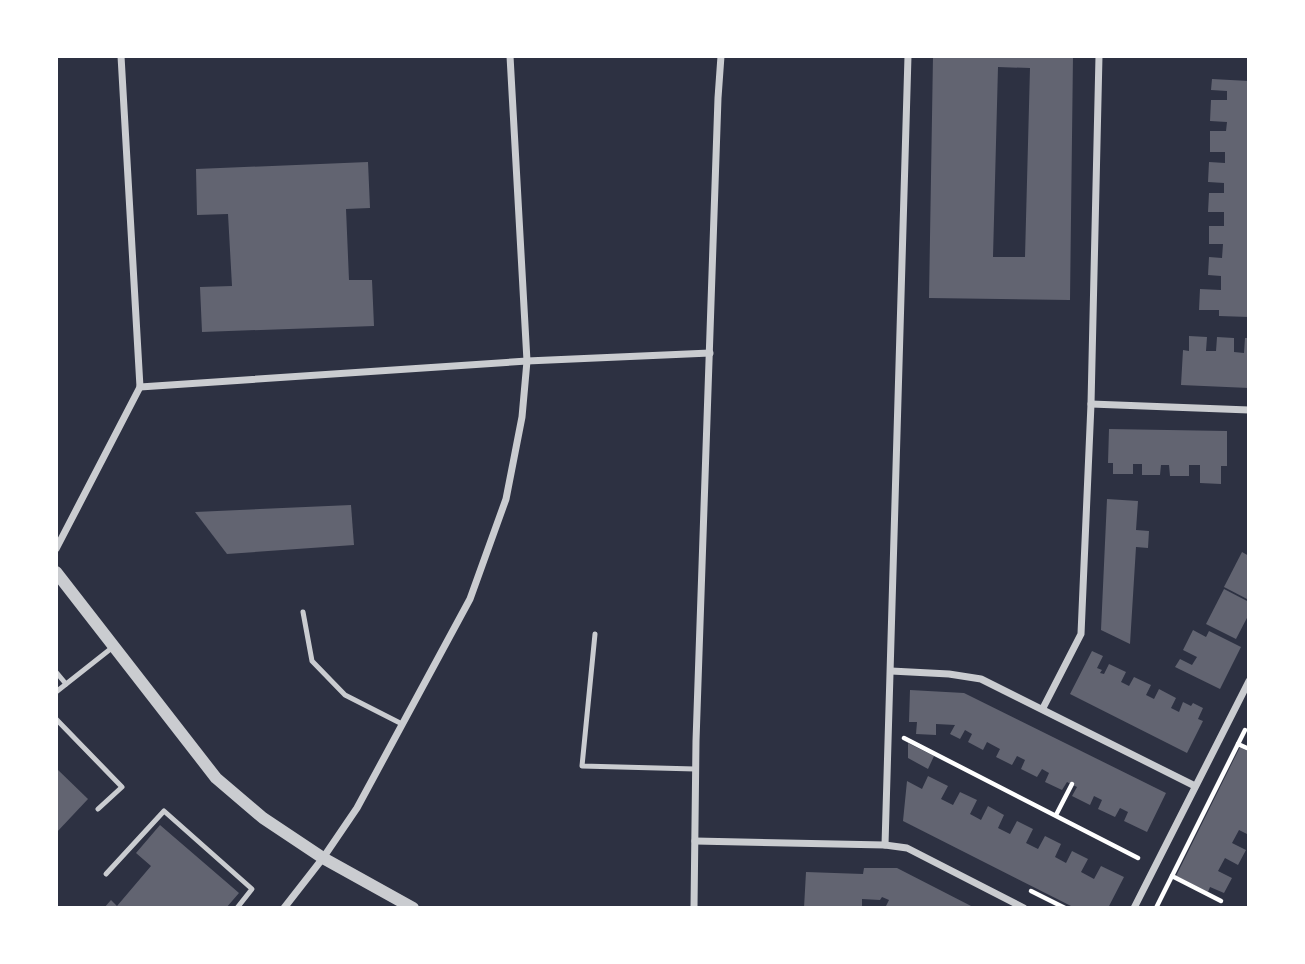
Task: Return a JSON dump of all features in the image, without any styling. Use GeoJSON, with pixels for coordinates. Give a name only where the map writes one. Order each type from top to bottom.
{"type":"FeatureCollection","features":[{"type":"Feature","properties":{"kind":"street"},"geometry":{"type":"LineString","coordinates":[[56,549],[140,387],[121,56]]}},
{"type":"Feature","properties":{"kind":"street"},"geometry":{"type":"LineString","coordinates":[[284,908],[357,808],[470,599],[506,499],[522,417],[527,361],[510,56]]}},
{"type":"Feature","properties":{"kind":"street"},"geometry":{"type":"LineString","coordinates":[[694,908],[695,769],[721,56]]}},
{"type":"Feature","properties":{"kind":"street"},"geometry":{"type":"LineString","coordinates":[[885,845],[908,56]]}},
{"type":"Feature","properties":{"kind":"street"},"geometry":{"type":"LineString","coordinates":[[1043,708],[1081,634],[1091,404],[1099,56]]}},
{"type":"Feature","properties":{"kind":"street"},"geometry":{"type":"LineString","coordinates":[[140,387],[527,361],[710,353]]}},
{"type":"Feature","properties":{"kind":"street"},"geometry":{"type":"LineString","coordinates":[[1091,404],[1249,410]]}},
{"type":"Feature","properties":{"kind":"street"},"geometry":{"type":"LineString","coordinates":[[56,572],[216,778],[263,818],[323,858],[414,908]]}},
{"type":"Feature","properties":{"kind":"street"},"geometry":{"type":"LineString","coordinates":[[891,671],[949,674],[981,679],[1195,786]]}},
{"type":"Feature","properties":{"kind":"street"},"geometry":{"type":"LineString","coordinates":[[1134,908],[1249,681]]}},
{"type":"Feature","properties":{"kind":"street"},"geometry":{"type":"LineString","coordinates":[[695,841],[885,845],[907,848],[1024,908]]}},
{"type":"Feature","properties":{"kind":"lane"},"geometry":{"type":"LineString","coordinates":[[303,612],[312,661],[345,695],[402,724]]}},
{"type":"Feature","properties":{"kind":"lane"},"geometry":{"type":"LineString","coordinates":[[595,634],[582,766],[695,769]]}},
{"type":"Feature","properties":{"kind":"lane"},"geometry":{"type":"LineString","coordinates":[[56,691],[113,647]]}},
{"type":"Feature","properties":{"kind":"lane"},"geometry":{"type":"LineString","coordinates":[[56,672],[66,684]]}},
{"type":"Feature","properties":{"kind":"lane"},"geometry":{"type":"LineString","coordinates":[[56,719],[122,787],[98,809]]}},
{"type":"Feature","properties":{"kind":"lane"},"geometry":{"type":"LineString","coordinates":[[106,874],[163,811],[252,889],[237,908]]}},
{"type":"Feature","properties":{"kind":"path"},"geometry":{"type":"LineString","coordinates":[[1156,908],[1249,723]]}},
{"type":"Feature","properties":{"kind":"path"},"geometry":{"type":"LineString","coordinates":[[903,751],[904,727]]}},
{"type":"Feature","properties":{"kind":"path"},"geometry":{"type":"LineString","coordinates":[[903,738],[1138,858],[1133,868]]}},
{"type":"Feature","properties":{"kind":"path"},"geometry":{"type":"LineString","coordinates":[[1238,744],[1249,749]]}},
{"type":"Feature","properties":{"kind":"path"},"geometry":{"type":"LineString","coordinates":[[1056,816],[1072,784]]}},
{"type":"Feature","properties":{"kind":"path"},"geometry":{"type":"LineString","coordinates":[[1172,876],[1221,901]]}},
{"type":"Feature","properties":{"kind":"path"},"geometry":{"type":"LineString","coordinates":[[1028,889],[1065,908]]}},
{"type":"Feature","properties":{"kind":"building"},"geometry":{"type":"Polygon","coordinates":[[[933,56],[1073,56],[1070,300],[929,298],[933,56]],[[998,67],[993,257],[1025,257],[1030,68],[998,67]]]}},
{"type":"Feature","properties":{"kind":"building"},"geometry":{"type":"Polygon","coordinates":[[[1212,79],[1249,81],[1249,317],[1219,316],[1219,310],[1199,310],[1200,289],[1221,290],[1221,276],[1208,275],[1209,257],[1222,258],[1223,244],[1209,244],[1209,226],[1224,226],[1224,212],[1208,212],[1209,193],[1224,193],[1224,183],[1208,182],[1209,162],[1225,163],[1225,152],[1210,152],[1210,131],[1226,131],[1227,122],[1210,121],[1211,100],[1227,100],[1227,91],[1211,90],[1212,79]]]}},
{"type":"Feature","properties":{"kind":"building"},"geometry":{"type":"Polygon","coordinates":[[[368,162],[370,208],[346,209],[349,280],[372,280],[374,326],[202,332],[200,287],[232,286],[228,214],[197,215],[196,169],[368,162]]]}},
{"type":"Feature","properties":{"kind":"building"},"geometry":{"type":"Polygon","coordinates":[[[1189,336],[1207,337],[1206,351],[1216,351],[1217,337],[1234,338],[1234,352],[1244,353],[1245,338],[1249,338],[1249,388],[1181,385],[1183,350],[1189,351],[1189,336]]]}},
{"type":"Feature","properties":{"kind":"building"},"geometry":{"type":"Polygon","coordinates":[[[1109,429],[1227,431],[1227,466],[1221,466],[1221,484],[1200,483],[1200,465],[1189,465],[1189,476],[1170,476],[1169,465],[1161,465],[1160,475],[1142,475],[1142,464],[1133,464],[1133,474],[1113,474],[1113,463],[1108,463],[1109,429]]]}},
{"type":"Feature","properties":{"kind":"building"},"geometry":{"type":"Polygon","coordinates":[[[1107,499],[1138,501],[1136,530],[1149,531],[1148,548],[1136,547],[1130,644],[1101,630],[1107,499]]]}},
{"type":"Feature","properties":{"kind":"building"},"geometry":{"type":"Polygon","coordinates":[[[351,505],[354,545],[227,554],[195,512],[351,505]]]}},
{"type":"Feature","properties":{"kind":"building"},"geometry":{"type":"Polygon","coordinates":[[[1242,552],[1249,556],[1249,600],[1224,587],[1242,552]]]}},
{"type":"Feature","properties":{"kind":"building"},"geometry":{"type":"Polygon","coordinates":[[[1224,589],[1249,602],[1249,614],[1236,639],[1206,624],[1224,589]]]}},
{"type":"Feature","properties":{"kind":"building"},"geometry":{"type":"Polygon","coordinates":[[[1193,630],[1206,637],[1209,631],[1241,647],[1220,689],[1175,667],[1180,659],[1192,665],[1197,657],[1183,650],[1193,630]]]}},
{"type":"Feature","properties":{"kind":"building"},"geometry":{"type":"Polygon","coordinates":[[[1092,651],[1103,656],[1097,668],[1102,670],[1100,673],[1104,674],[1109,664],[1126,672],[1121,682],[1129,686],[1134,677],[1151,685],[1146,695],[1154,699],[1159,689],[1176,698],[1171,708],[1179,712],[1183,702],[1203,708],[1198,719],[1203,721],[1187,753],[1070,694],[1092,651]]]}},
{"type":"Feature","properties":{"kind":"building"},"geometry":{"type":"Polygon","coordinates":[[[910,690],[964,693],[1166,793],[1147,832],[1124,821],[1128,812],[1120,808],[1115,817],[1098,809],[1102,800],[1094,796],[1090,805],[1072,796],[1077,787],[1067,782],[1062,790],[1045,782],[1049,773],[1042,769],[1037,777],[1021,769],[1025,760],[1017,756],[1012,765],[996,757],[1000,749],[987,742],[983,750],[968,742],[972,734],[965,730],[960,739],[950,734],[955,725],[936,724],[936,735],[916,734],[917,722],[909,722],[910,690]]]}},
{"type":"Feature","properties":{"kind":"building"},"geometry":{"type":"Polygon","coordinates":[[[908,743],[934,756],[928,769],[908,758],[908,743]]]}},
{"type":"Feature","properties":{"kind":"building"},"geometry":{"type":"Polygon","coordinates":[[[1240,747],[1249,752],[1249,835],[1239,830],[1232,843],[1246,850],[1238,865],[1225,858],[1218,871],[1232,878],[1224,893],[1210,887],[1208,892],[1176,876],[1240,747]]]}},
{"type":"Feature","properties":{"kind":"building"},"geometry":{"type":"Polygon","coordinates":[[[56,768],[88,799],[56,833],[56,768]]]}},
{"type":"Feature","properties":{"kind":"building"},"geometry":{"type":"Polygon","coordinates":[[[928,776],[948,786],[941,799],[953,805],[960,792],[977,800],[970,814],[981,820],[988,806],[1004,815],[998,828],[1010,834],[1017,821],[1033,829],[1026,843],[1038,849],[1045,836],[1061,844],[1055,857],[1066,863],[1072,851],[1088,859],[1081,872],[1094,879],[1101,866],[1124,877],[1108,908],[1075,908],[903,821],[907,781],[922,789],[928,776]]]}},
{"type":"Feature","properties":{"kind":"building"},"geometry":{"type":"Polygon","coordinates":[[[160,825],[239,893],[226,908],[104,908],[111,900],[117,906],[151,866],[136,853],[160,825]]]}},
{"type":"Feature","properties":{"kind":"building"},"geometry":{"type":"Polygon","coordinates":[[[864,868],[897,868],[975,908],[885,908],[889,900],[882,897],[880,900],[862,899],[862,908],[804,908],[806,872],[863,874],[864,868]]]}}]}
